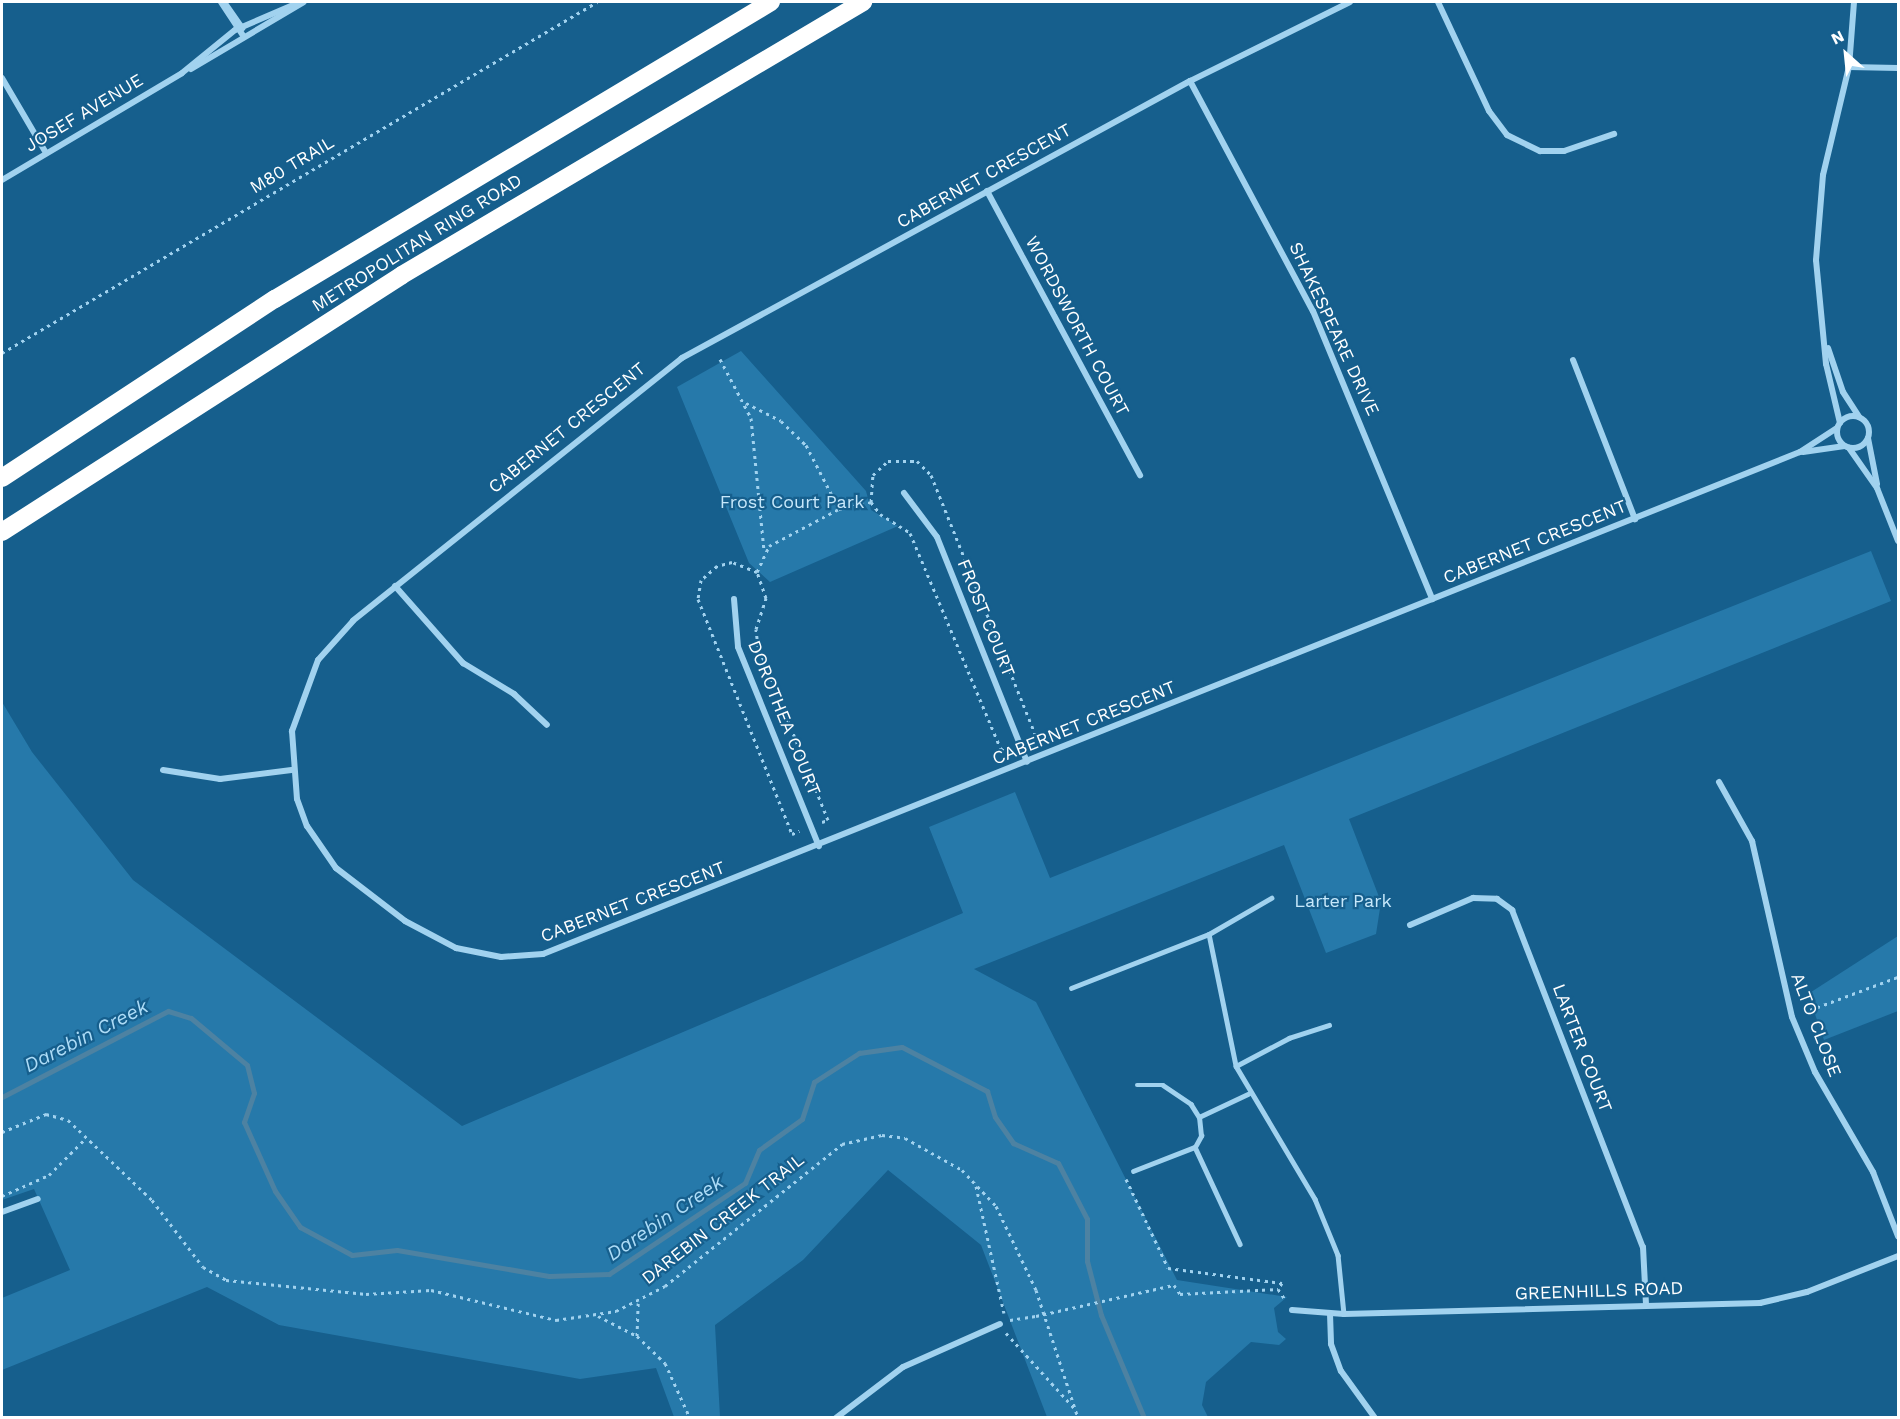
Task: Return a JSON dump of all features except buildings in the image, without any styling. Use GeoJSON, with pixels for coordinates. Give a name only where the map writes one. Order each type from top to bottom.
{"type":"FeatureCollection","features":[{"type":"Feature","properties":{"kind":"highway","name":"METROPOLITAN RING ROAD"},"geometry":{"type":"LineString","coordinates":[[2,478],[275,299],[771,2]]}},
{"type":"Feature","properties":{"kind":"highway","name":"METROPOLITAN RING ROAD"},"geometry":{"type":"LineString","coordinates":[[2,532],[402,275],[863,2]]}},
{"type":"Feature","properties":{"kind":"street"},"geometry":{"type":"LineString","coordinates":[[223,2],[242,26],[244,37]]}},
{"type":"Feature","properties":{"kind":"street"},"geometry":{"type":"LineString","coordinates":[[223,2],[235,30],[244,37]]}},
{"type":"Feature","properties":{"kind":"street","name":"JOSEF AVENUE"},"geometry":{"type":"LineString","coordinates":[[182,73],[235,30],[300,2]]}},
{"type":"Feature","properties":{"kind":"street","name":"JOSEF AVENUE"},"geometry":{"type":"LineString","coordinates":[[2,180],[182,73],[224,54],[244,37],[279,21],[304,2]]}},
{"type":"Feature","properties":{"kind":"street","name":"CABERNET CRESCENT"},"geometry":{"type":"LineString","coordinates":[[1350,2],[1190,81],[655,375],[395,586],[318,660],[297,706],[291,770],[307,826],[336,868],[405,921],[477,954],[521,957],[566,947],[1800,452],[1839,425],[1859,417]]}},
{"type":"Feature","properties":{"kind":"street"},"geometry":{"type":"LineString","coordinates":[[1438,2],[1489,111],[1507,135],[1540,151],[1564,151],[1614,134]]}},
{"type":"Feature","properties":{"kind":"street"},"geometry":{"type":"LineString","coordinates":[[1854,2],[1849,67],[1818,219],[1816,260],[1839,425],[1847,446],[1877,488]]}},
{"type":"Feature","properties":{"kind":"street"},"geometry":{"type":"LineString","coordinates":[[1849,67],[1899,68]]}},
{"type":"Feature","properties":{"kind":"street"},"geometry":{"type":"LineString","coordinates":[[2,78],[46,153]]}},
{"type":"Feature","properties":{"kind":"street","name":"SHAKESPEARE DRIVE"},"geometry":{"type":"LineString","coordinates":[[1190,81],[1313,311],[1432,599]]}},
{"type":"Feature","properties":{"kind":"street","name":"WORDSWORTH COURT"},"geometry":{"type":"LineString","coordinates":[[987,191],[1140,475]]}},
{"type":"Feature","properties":{"kind":"street"},"geometry":{"type":"LineString","coordinates":[[1826,341],[1843,392],[1869,428],[1868,438],[1877,488],[1899,541]]}},
{"type":"Feature","properties":{"kind":"street"},"geometry":{"type":"LineString","coordinates":[[1573,360],[1635,519]]}},
{"type":"Feature","properties":{"kind":"street","name":"CABERNET CRESCENT"},"geometry":{"type":"LineString","coordinates":[[1800,452],[1847,446],[1868,438]]}},
{"type":"Feature","properties":{"kind":"street","name":"FROST COURT"},"geometry":{"type":"LineString","coordinates":[[904,493],[937,537],[1027,762]]}},
{"type":"Feature","properties":{"kind":"street"},"geometry":{"type":"LineString","coordinates":[[395,586],[462,663],[514,694],[547,725]]}},
{"type":"Feature","properties":{"kind":"street","name":"DOROTHEA COURT"},"geometry":{"type":"LineString","coordinates":[[734,599],[738,647],[819,846]]}},
{"type":"Feature","properties":{"kind":"street"},"geometry":{"type":"LineString","coordinates":[[163,770],[220,778],[291,770]]}},
{"type":"Feature","properties":{"kind":"street","name":"ALTO CLOSE"},"geometry":{"type":"LineString","coordinates":[[1719,782],[1752,841],[1792,1017],[1815,1072],[1873,1172],[1899,1236]]}},
{"type":"Feature","properties":{"kind":"street","name":"LARTER COURT"},"geometry":{"type":"LineString","coordinates":[[1410,925],[1473,898],[1497,899],[1512,910],[1643,1247],[1646,1305]]}},
{"type":"Feature","properties":{"kind":"street"},"geometry":{"type":"LineString","coordinates":[[2,1212],[38,1199]]}},
{"type":"Feature","properties":{"kind":"street","name":"GREENHILLS ROAD"},"geometry":{"type":"LineString","coordinates":[[1292,1311],[1344,1314],[1776,1300],[1899,1256]]}},
{"type":"Feature","properties":{"kind":"street"},"geometry":{"type":"LineString","coordinates":[[1330,1314],[1331,1344],[1341,1371],[1375,1418]]}},
{"type":"Feature","properties":{"kind":"street"},"geometry":{"type":"LineString","coordinates":[[836,1418],[903,1367],[1000,1324]]}},
{"type":"Feature","properties":{"kind":"lane"},"geometry":{"type":"LineString","coordinates":[[1071,988],[1209,934],[1271,898]]}},
{"type":"Feature","properties":{"kind":"lane"},"geometry":{"type":"LineString","coordinates":[[1209,934],[1236,1066],[1248,1094],[1274,1124],[1315,1199],[1338,1255],[1344,1314]]}},
{"type":"Feature","properties":{"kind":"lane"},"geometry":{"type":"LineString","coordinates":[[1236,1066],[1289,1038],[1329,1025]]}},
{"type":"Feature","properties":{"kind":"lane"},"geometry":{"type":"LineString","coordinates":[[1133,1171],[1195,1147],[1201,1136],[1199,1117],[1191,1104],[1163,1085],[1137,1085]]}},
{"type":"Feature","properties":{"kind":"lane"},"geometry":{"type":"LineString","coordinates":[[1199,1117],[1248,1094]]}},
{"type":"Feature","properties":{"kind":"lane"},"geometry":{"type":"LineString","coordinates":[[1195,1147],[1240,1244]]}},
{"type":"Feature","properties":{"kind":"path","name":"M80 TRAIL"},"geometry":{"type":"LineString","coordinates":[[2,353],[597,2]]}},
{"type":"Feature","properties":{"kind":"path"},"geometry":{"type":"LineString","coordinates":[[720,360],[746,403],[758,458],[764,551],[757,572],[766,598],[756,629],[758,646],[828,820],[792,834],[698,599],[701,580],[717,566],[732,562],[757,572]]}},
{"type":"Feature","properties":{"kind":"path"},"geometry":{"type":"LineString","coordinates":[[746,403],[781,421],[806,445],[839,509]]}},
{"type":"Feature","properties":{"kind":"path"},"geometry":{"type":"LineString","coordinates":[[888,461],[916,461],[932,475],[1036,736],[1001,750],[923,554],[905,527],[880,514],[871,502],[873,475],[888,461]]}},
{"type":"Feature","properties":{"kind":"path"},"geometry":{"type":"LineString","coordinates":[[764,551],[839,509],[871,502]]}},
{"type":"Feature","properties":{"kind":"path"},"geometry":{"type":"LineString","coordinates":[[1810,1010],[1899,977]]}},
{"type":"Feature","properties":{"kind":"path","name":"DAREBIN CREEK TRAIL"},"geometry":{"type":"LineString","coordinates":[[2,1132],[46,1114],[68,1120],[152,1200],[203,1267],[226,1280],[366,1294],[431,1290],[556,1320],[598,1316],[638,1302],[735,1232],[827,1154],[858,1138],[905,1138],[949,1161],[976,1184],[1016,1240],[1078,1418]]}},
{"type":"Feature","properties":{"kind":"path"},"geometry":{"type":"LineString","coordinates":[[2,1196],[48,1175],[86,1138]]}},
{"type":"Feature","properties":{"kind":"path"},"geometry":{"type":"LineString","coordinates":[[1133,1171],[1124,1181],[1168,1268],[1282,1283],[1278,1289]]}},
{"type":"Feature","properties":{"kind":"path"},"geometry":{"type":"LineString","coordinates":[[976,1184],[998,1302],[1008,1320]]}},
{"type":"Feature","properties":{"kind":"path"},"geometry":{"type":"LineString","coordinates":[[1074,1408],[1000,1324],[1008,1320],[1036,1316],[1174,1285],[1180,1294],[1278,1289]]}},
{"type":"Feature","properties":{"kind":"path"},"geometry":{"type":"LineString","coordinates":[[1278,1289],[1292,1311]]}},
{"type":"Feature","properties":{"kind":"path"},"geometry":{"type":"LineString","coordinates":[[637,1336],[638,1302]]}},
{"type":"Feature","properties":{"kind":"path"},"geometry":{"type":"LineString","coordinates":[[598,1316],[637,1336],[675,1376],[690,1418]]}},
{"type":"Feature","properties":{"kind":"green space","name":"Frost Court Park"},"geometry":{"type":"Polygon","coordinates":[[[741,351],[866,491],[871,510],[898,526],[770,582],[749,563],[677,387],[741,351]]]}},
{"type":"Feature","properties":{"kind":"green space","name":"Larter Park"},"geometry":{"type":"Polygon","coordinates":[[[1871,551],[1891,601],[1349,819],[1381,902],[1376,934],[1326,953],[1284,845],[974,969],[1036,1002],[1177,1280],[1287,1297],[1274,1308],[1278,1332],[1286,1339],[1279,1345],[1251,1342],[1206,1382],[1202,1405],[1208,1417],[1047,1417],[981,1245],[888,1170],[803,1260],[715,1325],[720,1417],[674,1417],[656,1368],[580,1379],[279,1325],[207,1287],[2,1370],[2,1298],[70,1270],[34,1189],[2,1200],[2,702],[32,752],[133,880],[462,1126],[963,913],[929,827],[1015,792],[1050,878],[1871,551]]]}},
{"type":"Feature","properties":{"kind":"green space"},"geometry":{"type":"Polygon","coordinates":[[[1898,936],[1898,1011],[1824,1040],[1808,994],[1898,936]]]}},
{"type":"Feature","properties":{"kind":"waterway","name":"Darebin Creek"},"geometry":{"type":"LineString","coordinates":[[2,1097],[168,1011],[191,1018],[247,1065],[254,1093],[244,1122],[275,1191],[300,1227],[352,1255],[397,1250],[549,1276],[609,1274],[745,1183],[759,1150],[802,1119],[814,1082],[859,1053],[902,1047],[987,1091],[995,1117],[1013,1143],[1058,1163],[1087,1219],[1087,1261],[1101,1315],[1144,1418]]}}]}
